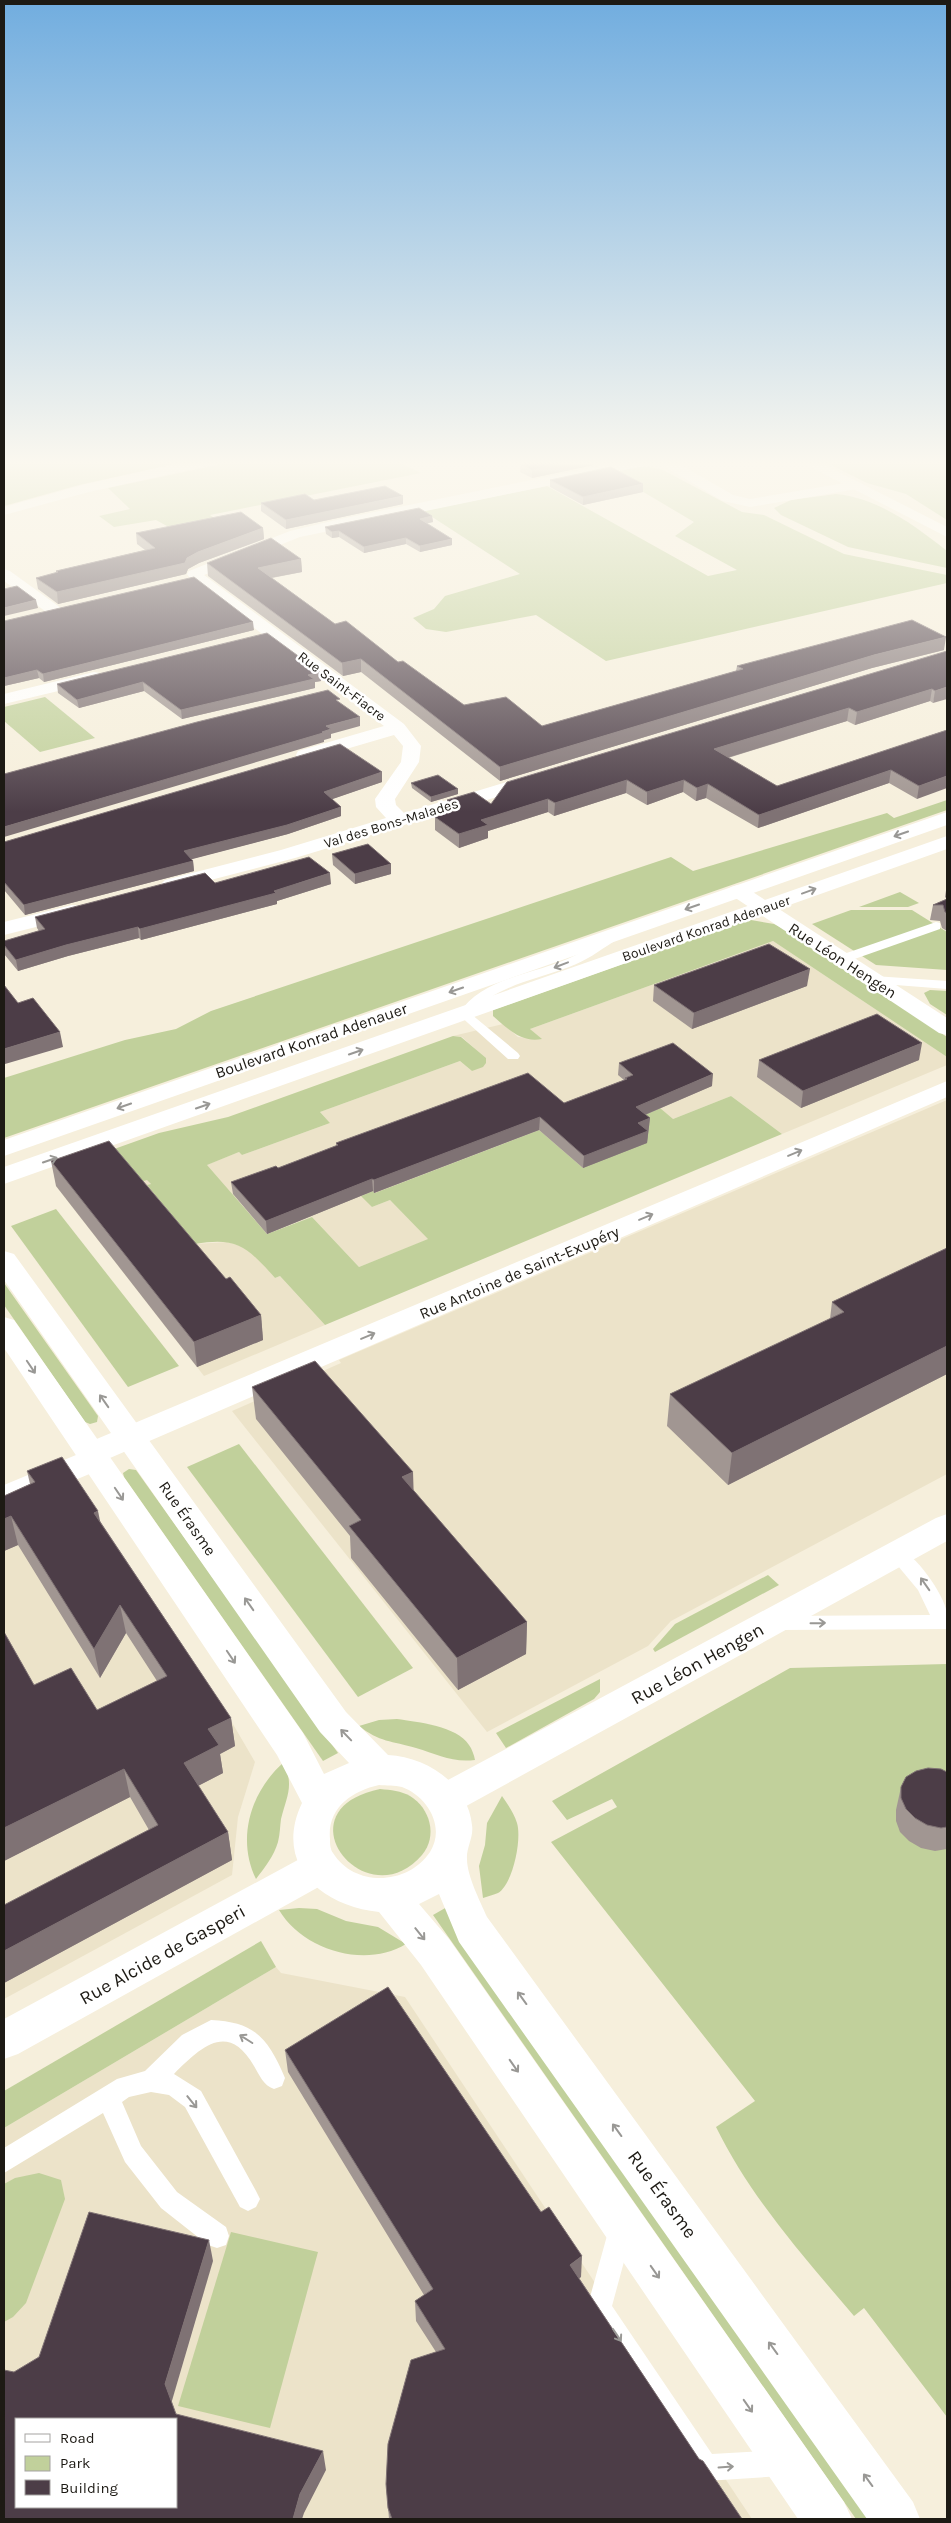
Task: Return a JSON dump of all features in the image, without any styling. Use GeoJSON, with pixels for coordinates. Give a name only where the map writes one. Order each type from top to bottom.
{"type":"FeatureCollection","features":[{"type":"Feature","properties":{"kind":"street"},"geometry":{"type":"LineString","coordinates":[[8,577],[55,611]]}},
{"type":"Feature","properties":{"kind":"street"},"geometry":{"type":"LineString","coordinates":[[179,583],[198,578]]}},
{"type":"Feature","properties":{"kind":"street","name":"Rue Saint-Fiacre"},"geometry":{"type":"LineString","coordinates":[[198,578],[398,728],[412,746],[410,762],[385,799],[386,807],[399,819]]}},
{"type":"Feature","properties":{"kind":"street"},"geometry":{"type":"LineString","coordinates":[[36,616],[74,607]]}},
{"type":"Feature","properties":{"kind":"street"},"geometry":{"type":"LineString","coordinates":[[251,637],[270,632]]}},
{"type":"Feature","properties":{"kind":"street"},"geometry":{"type":"LineString","coordinates":[[4,699],[107,673]]}},
{"type":"Feature","properties":{"kind":"street"},"geometry":{"type":"LineString","coordinates":[[326,692],[344,688]]}},
{"type":"Feature","properties":{"kind":"street"},"geometry":{"type":"LineString","coordinates":[[285,761],[398,728]]}},
{"type":"Feature","properties":{"kind":"street","name":"Val des Bons-Malades"},"geometry":{"type":"LineString","coordinates":[[155,889],[288,854],[558,772]]}},
{"type":"Feature","properties":{"kind":"street","name":"Boulevard Konrad Adenauer"},"geometry":{"type":"LineString","coordinates":[[4,1148],[947,818]]}},
{"type":"Feature","properties":{"kind":"street","name":"Boulevard Konrad Adenauer"},"geometry":{"type":"LineString","coordinates":[[4,1176],[947,842]]}},
{"type":"Feature","properties":{"kind":"street","name":"Rue Léon Hengen"},"geometry":{"type":"LineString","coordinates":[[738,891],[947,1028]]}},
{"type":"Feature","properties":{"kind":"street"},"geometry":{"type":"LineString","coordinates":[[4,928],[89,906]]}},
{"type":"Feature","properties":{"kind":"street","name":"Rue Antoine de Saint-Exupéry"},"geometry":{"type":"LineString","coordinates":[[4,1498],[130,1438],[947,1088]]}},
{"type":"Feature","properties":{"kind":"street","name":"Rue Érasme"},"geometry":{"type":"LineString","coordinates":[[4,1260],[333,1722],[380,1770]]}},
{"type":"Feature","properties":{"kind":"street"},"geometry":{"type":"LineString","coordinates":[[4,1327],[290,1744],[320,1802]]}},
{"type":"Feature","properties":{"kind":"street","name":"Rue Léon Hengen"},"geometry":{"type":"LineString","coordinates":[[446,1800],[947,1526]]}},
{"type":"Feature","properties":{"kind":"street"},"geometry":{"type":"LineString","coordinates":[[380,1770],[405,1772],[429,1783],[446,1800],[453,1813],[455,1828],[454,1844],[448,1859],[434,1877],[413,1890],[389,1896],[362,1895],[337,1884],[320,1867],[310,1846],[311,1824],[320,1802],[335,1786],[356,1775],[380,1770]]}},
{"type":"Feature","properties":{"kind":"street","name":"Rue Érasme"},"geometry":{"type":"LineString","coordinates":[[448,1859],[458,1895],[473,1929],[896,2519]]}},
{"type":"Feature","properties":{"kind":"street","name":"Rue Alcide de Gasperi"},"geometry":{"type":"LineString","coordinates":[[4,2040],[320,1867]]}},
{"type":"Feature","properties":{"kind":"street"},"geometry":{"type":"LineString","coordinates":[[389,1896],[435,1952],[827,2519]]}},
{"type":"Feature","properties":{"kind":"lane"},"geometry":{"type":"LineString","coordinates":[[842,959],[936,926]]}},
{"type":"Feature","properties":{"kind":"lane","name":"Boulevard Konrad Adenauer"},"geometry":{"type":"LineString","coordinates":[[464,1014],[472,1002],[486,993],[580,958],[619,932]]}},
{"type":"Feature","properties":{"kind":"lane"},"geometry":{"type":"LineString","coordinates":[[874,980],[947,985]]}},
{"type":"Feature","properties":{"kind":"lane"},"geometry":{"type":"LineString","coordinates":[[464,1014],[514,1056]]}},
{"type":"Feature","properties":{"kind":"lane"},"geometry":{"type":"LineString","coordinates":[[769,1624],[944,1622],[927,1587],[897,1554]]}},
{"type":"Feature","properties":{"kind":"lane"},"geometry":{"type":"LineString","coordinates":[[150,2081],[190,2043],[211,2031],[234,2032],[253,2043],[274,2078]]}},
{"type":"Feature","properties":{"kind":"lane"},"geometry":{"type":"LineString","coordinates":[[4,2161],[125,2087],[150,2081],[174,2086],[193,2099],[248,2199]]}},
{"type":"Feature","properties":{"kind":"lane"},"geometry":{"type":"LineString","coordinates":[[108,2097],[133,2154],[169,2200],[217,2236]]}},
{"type":"Feature","properties":{"kind":"lane"},"geometry":{"type":"LineString","coordinates":[[622,2225],[599,2308],[706,2468],[788,2462]]}},
{"type":"Feature","properties":{"kind":"shaded area"},"geometry":{"type":"Polygon","coordinates":[[[773,941],[947,1057],[947,1065],[782,1134],[731,1096],[673,1119],[647,1143],[583,1168],[362,1195],[372,1207],[390,1200],[429,1239],[359,1267],[312,1217],[267,1234],[206,1165],[239,1152],[242,1155],[330,1123],[320,1112],[460,1061],[472,1071],[485,1058],[462,1037],[453,1036],[503,1024],[518,1037],[541,1039],[530,1029],[773,941]]]}},
{"type":"Feature","properties":{"kind":"shaded area"},"geometry":{"type":"Polygon","coordinates":[[[947,1100],[947,1474],[671,1621],[648,1646],[487,1732],[232,1411],[341,1363],[339,1360],[947,1100]]]}},
{"type":"Feature","properties":{"kind":"shaded area"},"geometry":{"type":"Polygon","coordinates":[[[113,1165],[147,1179],[151,1184],[148,1185],[195,1244],[227,1242],[241,1246],[253,1253],[275,1278],[280,1276],[325,1325],[204,1376],[56,1186],[113,1165]]]}},
{"type":"Feature","properties":{"kind":"shaded area"},"geometry":{"type":"Polygon","coordinates":[[[64,1491],[230,1719],[255,1762],[238,1817],[232,1875],[4,1999],[4,1517],[64,1491]]]}},
{"type":"Feature","properties":{"kind":"shaded area"},"geometry":{"type":"Polygon","coordinates":[[[276,1967],[281,1973],[405,1997],[752,2519],[4,2519],[4,2128],[276,1967]]]}},
{"type":"Feature","properties":{"kind":"green space"},"geometry":{"type":"Polygon","coordinates":[[[511,577],[947,577],[947,583],[606,661],[536,615],[446,632],[426,629],[413,618],[434,609],[445,596],[511,577]]]}},
{"type":"Feature","properties":{"kind":"green space"},"geometry":{"type":"Polygon","coordinates":[[[45,697],[95,738],[40,752],[4,721],[4,707],[45,697]]]}},
{"type":"Feature","properties":{"kind":"green space"},"geometry":{"type":"Polygon","coordinates":[[[947,800],[947,810],[4,1138],[4,1078],[125,1040],[176,1029],[211,1011],[671,857],[693,871],[887,813],[894,818],[947,800]]]}},
{"type":"Feature","properties":{"kind":"green space"},"geometry":{"type":"Polygon","coordinates":[[[900,892],[919,903],[908,907],[859,907],[900,892]]]}},
{"type":"Feature","properties":{"kind":"green space"},"geometry":{"type":"Polygon","coordinates":[[[851,910],[912,910],[947,932],[947,970],[876,965],[812,924],[851,910]]]}},
{"type":"Feature","properties":{"kind":"green space"},"geometry":{"type":"Polygon","coordinates":[[[751,920],[774,924],[782,928],[947,1037],[947,1057],[773,941],[530,1029],[542,1039],[534,1040],[521,1037],[493,1016],[493,1010],[751,920]]]}},
{"type":"Feature","properties":{"kind":"green space"},"geometry":{"type":"Polygon","coordinates":[[[930,990],[947,991],[947,1015],[930,1004],[924,993],[930,990]]]}},
{"type":"Feature","properties":{"kind":"green space"},"geometry":{"type":"Polygon","coordinates":[[[453,1036],[461,1037],[486,1058],[486,1063],[483,1067],[472,1071],[460,1061],[320,1112],[330,1123],[242,1155],[239,1152],[207,1165],[267,1234],[312,1217],[359,1267],[428,1239],[390,1200],[372,1207],[361,1196],[373,1191],[375,1193],[539,1130],[583,1168],[610,1098],[649,1113],[660,1108],[673,1119],[731,1096],[782,1134],[325,1325],[280,1276],[275,1278],[257,1259],[241,1247],[222,1242],[195,1244],[147,1185],[151,1184],[147,1180],[130,1185],[103,1153],[159,1133],[228,1117],[453,1036]]]}},
{"type":"Feature","properties":{"kind":"green space"},"geometry":{"type":"Polygon","coordinates":[[[56,1209],[179,1366],[128,1387],[11,1226],[56,1209]]]}},
{"type":"Feature","properties":{"kind":"green space"},"geometry":{"type":"Polygon","coordinates":[[[4,1283],[98,1416],[97,1422],[90,1424],[85,1422],[4,1305],[4,1283]]]}},
{"type":"Feature","properties":{"kind":"green space"},"geometry":{"type":"Polygon","coordinates":[[[239,1444],[413,1668],[358,1697],[187,1467],[239,1444]]]}},
{"type":"Feature","properties":{"kind":"green space"},"geometry":{"type":"Polygon","coordinates":[[[129,1469],[136,1470],[338,1753],[323,1761],[124,1477],[123,1473],[129,1469]]]}},
{"type":"Feature","properties":{"kind":"green space"},"geometry":{"type":"Polygon","coordinates":[[[768,1575],[779,1585],[655,1652],[653,1649],[675,1624],[768,1575]]]}},
{"type":"Feature","properties":{"kind":"green space"},"geometry":{"type":"Polygon","coordinates":[[[947,1664],[947,2417],[864,2308],[854,2316],[797,2249],[745,2178],[716,2127],[755,2101],[551,1842],[617,1807],[612,1799],[567,1820],[552,1801],[790,1668],[947,1664]]]}},
{"type":"Feature","properties":{"kind":"green space"},"geometry":{"type":"Polygon","coordinates":[[[600,1679],[600,1692],[594,1699],[506,1748],[496,1733],[600,1679]]]}},
{"type":"Feature","properties":{"kind":"green space"},"geometry":{"type":"Polygon","coordinates":[[[397,1719],[436,1726],[456,1733],[469,1745],[475,1760],[452,1759],[386,1740],[373,1735],[359,1726],[379,1720],[397,1719]]]}},
{"type":"Feature","properties":{"kind":"green space"},"geometry":{"type":"Polygon","coordinates":[[[284,1762],[289,1785],[278,1842],[272,1857],[256,1879],[247,1848],[250,1816],[255,1801],[263,1787],[284,1762]]]}},
{"type":"Feature","properties":{"kind":"green space"},"geometry":{"type":"Polygon","coordinates":[[[380,1789],[403,1793],[417,1801],[427,1815],[431,1831],[427,1848],[422,1855],[400,1872],[377,1875],[357,1868],[342,1854],[334,1836],[336,1817],[350,1801],[380,1789]]]}},
{"type":"Feature","properties":{"kind":"green space"},"geometry":{"type":"Polygon","coordinates":[[[502,1796],[513,1812],[517,1823],[518,1839],[515,1861],[508,1881],[503,1888],[498,1893],[483,1898],[479,1866],[485,1845],[487,1823],[502,1796]]]}},
{"type":"Feature","properties":{"kind":"green space"},"geometry":{"type":"Polygon","coordinates":[[[447,1907],[880,2519],[856,2519],[433,1915],[447,1907]]]}},
{"type":"Feature","properties":{"kind":"green space"},"geometry":{"type":"Polygon","coordinates":[[[317,1909],[346,1921],[378,1927],[406,1944],[390,1951],[372,1955],[354,1955],[336,1951],[319,1945],[303,1936],[279,1910],[317,1909]]]}},
{"type":"Feature","properties":{"kind":"green space"},"geometry":{"type":"Polygon","coordinates":[[[261,1941],[276,1967],[4,2128],[4,2091],[261,1941]]]}},
{"type":"Feature","properties":{"kind":"green space"},"geometry":{"type":"Polygon","coordinates":[[[39,2173],[61,2180],[65,2199],[26,2303],[13,2317],[4,2322],[4,2184],[15,2178],[39,2173]]]}},
{"type":"Feature","properties":{"kind":"green space"},"geometry":{"type":"Polygon","coordinates":[[[231,2232],[318,2252],[270,2428],[178,2406],[231,2232]]]}},
{"type":"Feature","properties":{"kind":"building"},"geometry":{"type":"Polygon","coordinates":[[[41,577],[124,577],[57,592],[36,578],[41,577]]]}},
{"type":"Feature","properties":{"kind":"building"},"geometry":{"type":"Polygon","coordinates":[[[194,577],[253,622],[43,674],[37,670],[4,678],[4,621],[194,577]]]}},
{"type":"Feature","properties":{"kind":"building"},"geometry":{"type":"Polygon","coordinates":[[[226,577],[270,577],[335,624],[346,621],[398,662],[403,661],[464,705],[506,697],[542,726],[743,669],[737,666],[912,620],[946,637],[874,655],[500,767],[361,659],[342,663],[226,577]]]}},
{"type":"Feature","properties":{"kind":"building"},"geometry":{"type":"Polygon","coordinates":[[[17,586],[36,600],[4,608],[4,589],[17,586]]]}},
{"type":"Feature","properties":{"kind":"building"},"geometry":{"type":"Polygon","coordinates":[[[267,633],[320,672],[308,675],[314,679],[181,710],[143,682],[77,700],[57,684],[267,633]]]}},
{"type":"Feature","properties":{"kind":"building"},"geometry":{"type":"Polygon","coordinates":[[[947,651],[947,687],[935,691],[932,689],[857,712],[849,708],[714,749],[777,786],[947,730],[947,776],[919,786],[891,770],[759,815],[708,784],[697,788],[684,780],[647,792],[627,780],[555,803],[548,799],[481,820],[488,825],[459,834],[435,817],[460,809],[447,800],[474,792],[491,804],[507,782],[947,651]]]}},
{"type":"Feature","properties":{"kind":"building"},"geometry":{"type":"Polygon","coordinates":[[[328,690],[340,699],[336,700],[360,717],[326,726],[331,729],[323,733],[4,827],[4,774],[197,722],[328,690]]]}},
{"type":"Feature","properties":{"kind":"building"},"geometry":{"type":"Polygon","coordinates":[[[340,744],[382,772],[324,792],[341,807],[287,825],[184,851],[193,861],[24,905],[4,882],[4,842],[340,744]]]}},
{"type":"Feature","properties":{"kind":"building"},"geometry":{"type":"Polygon","coordinates":[[[438,775],[458,789],[431,797],[411,783],[438,775]]]}},
{"type":"Feature","properties":{"kind":"building"},"geometry":{"type":"Polygon","coordinates":[[[368,844],[391,864],[355,874],[332,854],[368,844]]]}},
{"type":"Feature","properties":{"kind":"building"},"geometry":{"type":"Polygon","coordinates":[[[309,857],[330,873],[274,891],[276,893],[140,929],[138,927],[66,945],[16,960],[4,945],[4,941],[45,929],[35,917],[205,873],[215,883],[309,857]]]}},
{"type":"Feature","properties":{"kind":"building"},"geometry":{"type":"Polygon","coordinates":[[[947,899],[947,913],[943,905],[933,905],[947,899]]]}},
{"type":"Feature","properties":{"kind":"building"},"geometry":{"type":"Polygon","coordinates":[[[769,944],[810,969],[694,1013],[654,985],[769,944]]]}},
{"type":"Feature","properties":{"kind":"building"},"geometry":{"type":"Polygon","coordinates":[[[4,985],[18,1003],[33,998],[60,1032],[4,1049],[4,985]]]}},
{"type":"Feature","properties":{"kind":"building"},"geometry":{"type":"Polygon","coordinates":[[[877,1014],[922,1043],[803,1091],[759,1060],[877,1014]]]}},
{"type":"Feature","properties":{"kind":"building"},"geometry":{"type":"Polygon","coordinates":[[[673,1043],[713,1074],[636,1107],[650,1118],[638,1123],[648,1131],[584,1156],[540,1117],[374,1180],[372,1179],[266,1221],[231,1182],[276,1166],[278,1168],[338,1145],[336,1143],[528,1073],[564,1103],[627,1079],[625,1078],[633,1075],[619,1063],[673,1043]]]}},
{"type":"Feature","properties":{"kind":"building"},"geometry":{"type":"Polygon","coordinates":[[[109,1141],[226,1279],[230,1277],[261,1315],[194,1342],[51,1161],[109,1141]]]}},
{"type":"Feature","properties":{"kind":"building"},"geometry":{"type":"Polygon","coordinates":[[[947,1248],[947,1346],[732,1453],[670,1394],[844,1312],[832,1302],[947,1248]]]}},
{"type":"Feature","properties":{"kind":"building"},"geometry":{"type":"Polygon","coordinates":[[[315,1361],[413,1472],[402,1477],[527,1622],[457,1658],[349,1526],[361,1520],[252,1387],[315,1361]]]}},
{"type":"Feature","properties":{"kind":"building"},"geometry":{"type":"Polygon","coordinates":[[[62,1457],[98,1511],[94,1513],[231,1718],[208,1729],[219,1745],[184,1763],[228,1832],[4,1951],[4,1905],[158,1825],[124,1769],[4,1828],[4,1632],[34,1685],[71,1668],[97,1710],[167,1676],[120,1605],[94,1649],[11,1516],[4,1519],[4,1496],[35,1482],[27,1471],[62,1457]]]}},
{"type":"Feature","properties":{"kind":"building"},"geometry":{"type":"Polygon","coordinates":[[[928,1768],[941,1769],[947,1772],[947,1827],[941,1828],[927,1825],[915,1818],[906,1809],[901,1798],[901,1787],[906,1777],[916,1771],[928,1768]]]}},
{"type":"Feature","properties":{"kind":"building"},"geometry":{"type":"Polygon","coordinates":[[[388,1987],[541,2212],[549,2207],[582,2256],[570,2265],[699,2459],[703,2461],[742,2519],[392,2519],[388,2508],[386,2484],[388,2444],[411,2360],[445,2349],[415,2301],[433,2289],[285,2050],[388,1987]]]}},
{"type":"Feature","properties":{"kind":"building"},"geometry":{"type":"Polygon","coordinates":[[[89,2212],[209,2240],[165,2384],[176,2414],[323,2451],[300,2494],[293,2519],[4,2519],[4,2370],[14,2372],[39,2357],[89,2212]]]}}]}
